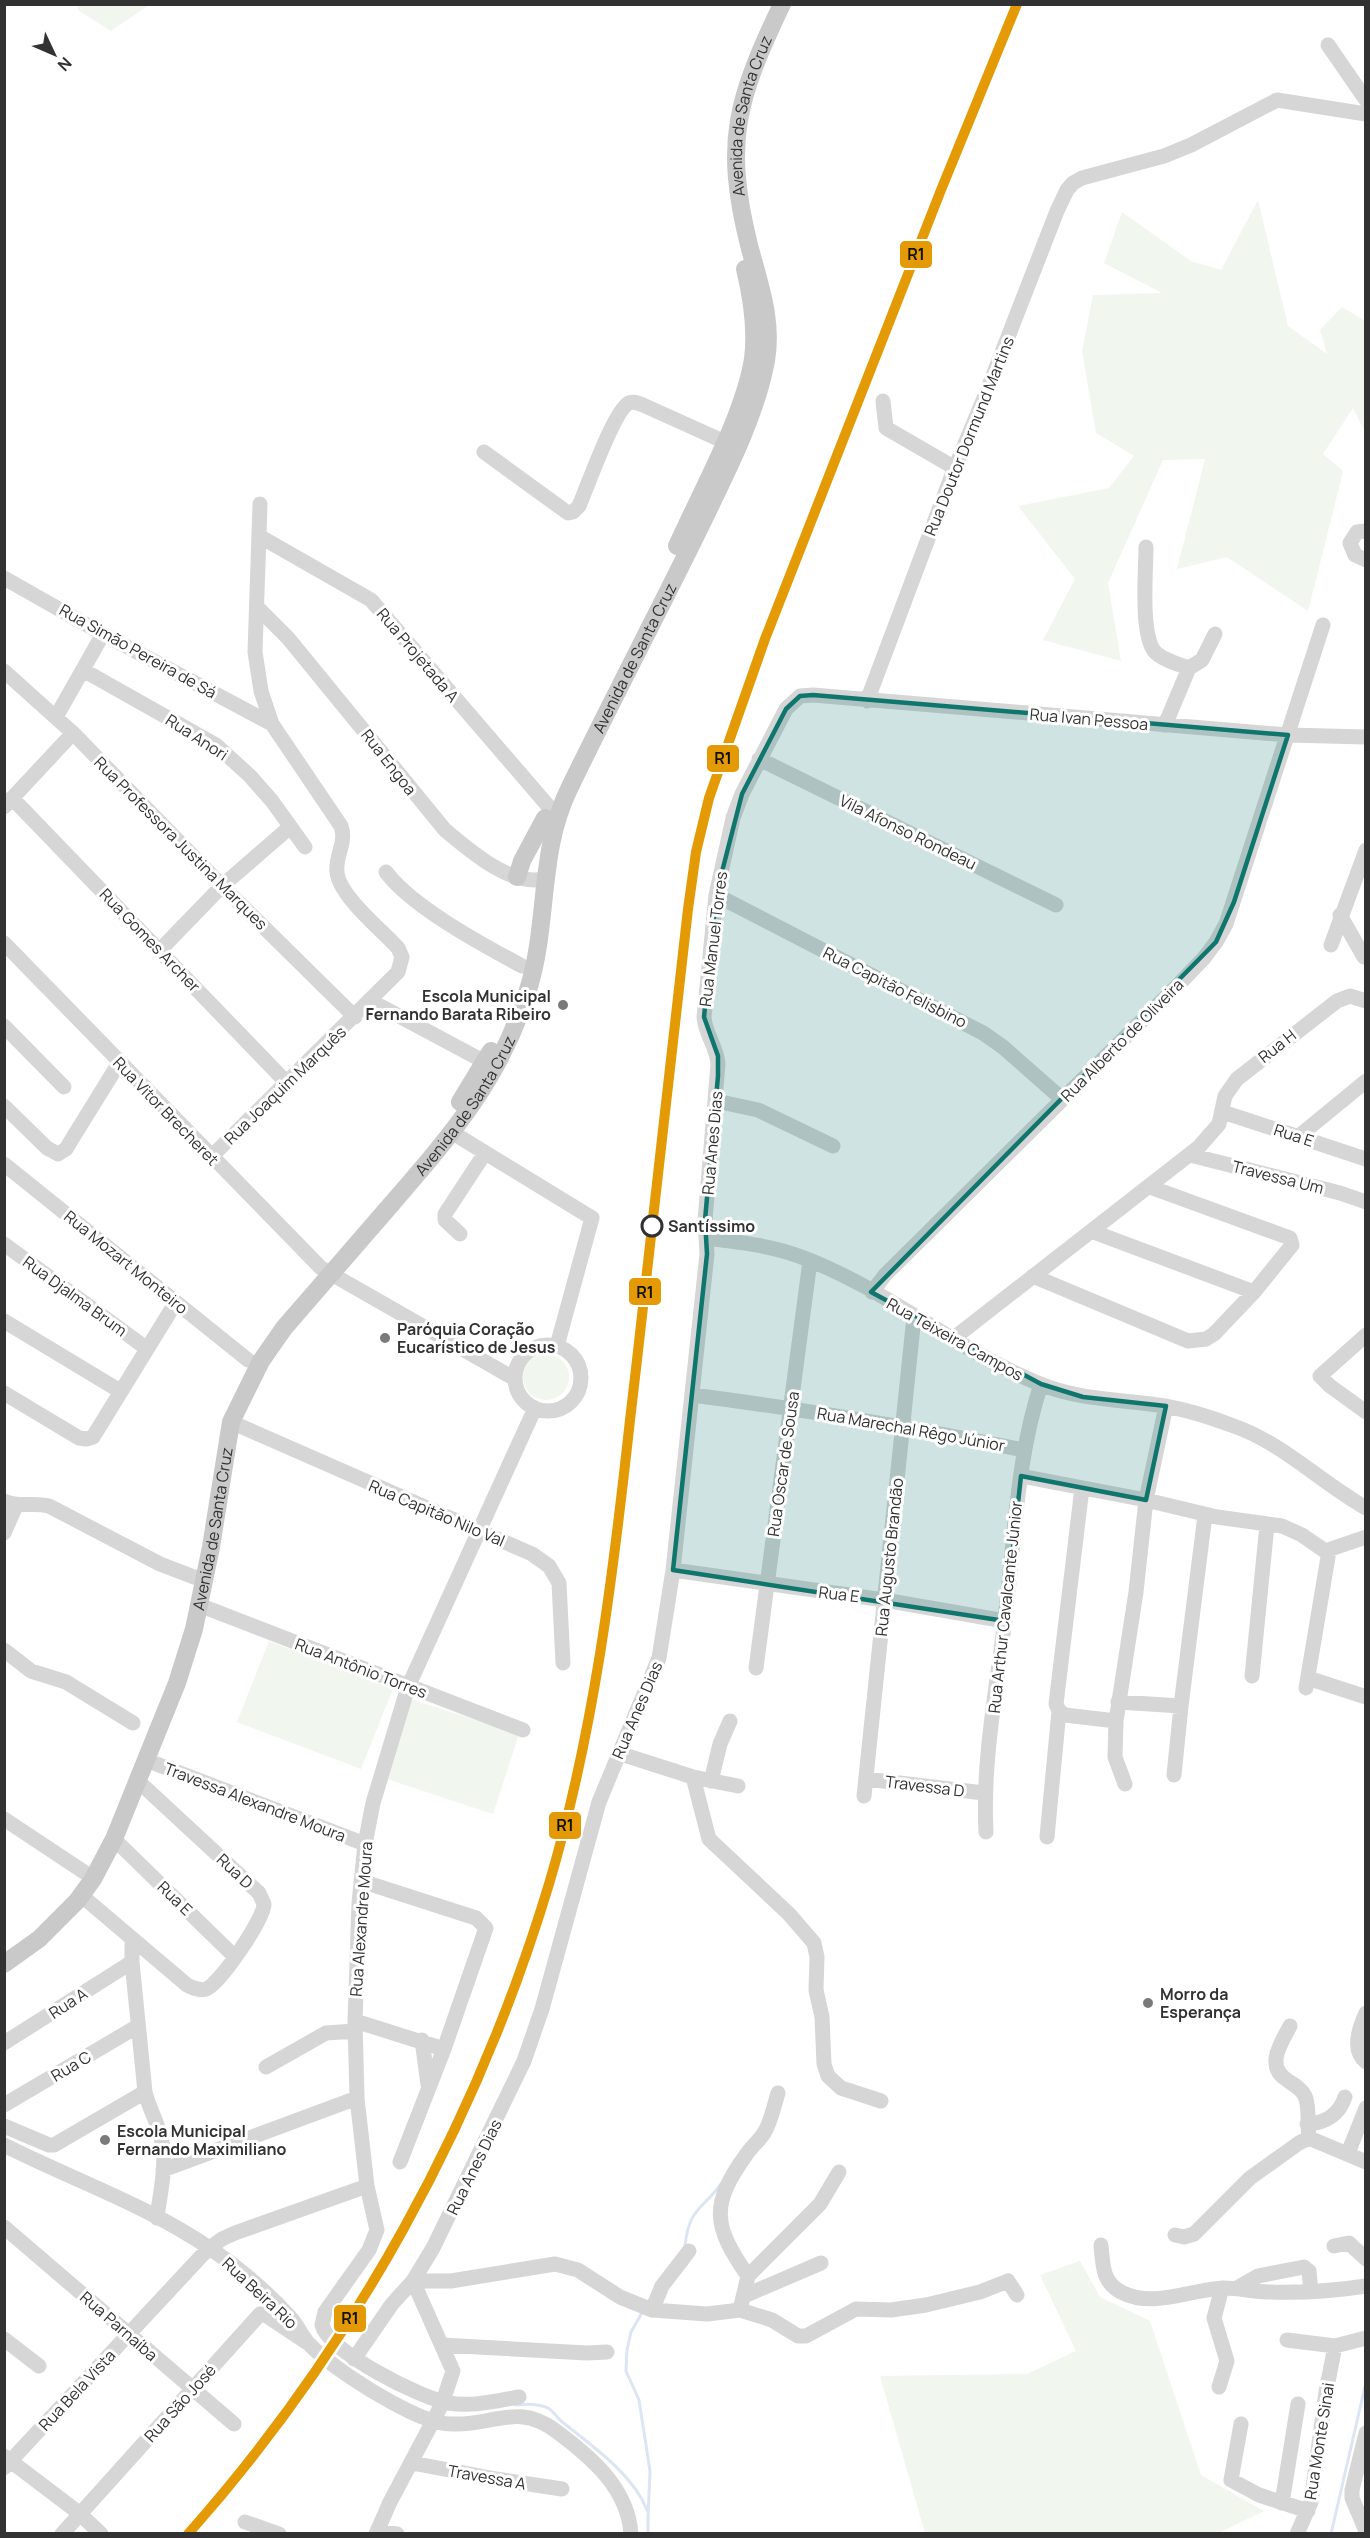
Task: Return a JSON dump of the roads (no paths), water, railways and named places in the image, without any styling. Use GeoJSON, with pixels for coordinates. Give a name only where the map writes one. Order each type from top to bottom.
{"type":"FeatureCollection","features":[{"type":"Feature","properties":{"kind":"main road","name":"Avenida de Santa Cruz"},"geometry":{"type":"LineString","coordinates":[[4,1950],[41,1923],[59,1905],[84,1872],[95,1852],[177,1648],[194,1577],[213,1452],[234,1388],[248,1360],[265,1335],[453,1133],[489,1079],[517,1020],[536,961],[532,879],[522,861],[653,597],[725,442],[749,378],[755,332],[750,291],[728,200],[724,157],[726,120],[739,70],[769,4]]}},
{"type":"Feature","properties":{"kind":"main road","name":"Avenida de Santa Cruz"},"geometry":{"type":"LineString","coordinates":[[4,1964],[39,1939],[82,1896],[114,1839],[177,1683],[199,1605],[231,1422],[248,1384],[269,1347],[325,1272],[442,1127],[485,1062],[510,1012],[527,941],[532,879],[563,802],[642,647],[723,477],[760,385],[767,356],[768,319],[741,211],[736,172],[736,137],[748,79],[782,4]]}},
{"type":"Feature","properties":{"kind":"street"},"geometry":{"type":"LineString","coordinates":[[1328,45],[1365,100]]}},
{"type":"Feature","properties":{"kind":"street","name":"Rua Doutor Dormund Martins"},"geometry":{"type":"LineString","coordinates":[[867,701],[955,468],[1060,204],[1073,183],[1082,178],[1173,153],[1277,100],[1365,114]]}},
{"type":"Feature","properties":{"kind":"street"},"geometry":{"type":"LineString","coordinates":[[883,401],[886,428],[955,468]]}},
{"type":"Feature","properties":{"kind":"street"},"geometry":{"type":"LineString","coordinates":[[484,452],[568,513],[573,512],[579,506],[614,423],[628,403],[643,405],[725,442]]}},
{"type":"Feature","properties":{"kind":"street"},"geometry":{"type":"LineString","coordinates":[[260,504],[256,669],[272,724]]}},
{"type":"Feature","properties":{"kind":"street"},"geometry":{"type":"LineString","coordinates":[[1365,531],[1357,532],[1350,543],[1355,555],[1365,560]]}},
{"type":"Feature","properties":{"kind":"street","name":"Rua Projetada A"},"geometry":{"type":"LineString","coordinates":[[259,537],[371,600],[547,813]]}},
{"type":"Feature","properties":{"kind":"street"},"geometry":{"type":"LineString","coordinates":[[1146,547],[1147,625],[1150,641],[1158,654],[1188,668]]}},
{"type":"Feature","properties":{"kind":"street","name":"Rua Simão Pereira de Sá"},"geometry":{"type":"LineString","coordinates":[[4,578],[103,634],[272,724]]}},
{"type":"Feature","properties":{"kind":"street","name":"Rua Engoa"},"geometry":{"type":"LineString","coordinates":[[257,607],[288,638],[438,822],[466,847],[495,867],[532,879]]}},
{"type":"Feature","properties":{"kind":"street","name":"Rua Alberto de Oliveira"},"geometry":{"type":"LineString","coordinates":[[872,1292],[885,1275],[1196,967],[1216,942],[1234,902],[1323,625]]}},
{"type":"Feature","properties":{"kind":"street"},"geometry":{"type":"LineString","coordinates":[[56,717],[103,634]]}},
{"type":"Feature","properties":{"kind":"street"},"geometry":{"type":"LineString","coordinates":[[1165,725],[1188,668],[1202,660],[1215,634]]}},
{"type":"Feature","properties":{"kind":"street","name":"Rua Anori"},"geometry":{"type":"LineString","coordinates":[[83,670],[216,746],[250,776],[273,801],[305,847]]}},
{"type":"Feature","properties":{"kind":"street","name":"Rua Professora Justina Marques"},"geometry":{"type":"LineString","coordinates":[[4,672],[73,733],[222,886],[355,1017]]}},
{"type":"Feature","properties":{"kind":"street","name":"Rua Manuel Torres"},"geometry":{"type":"LineString","coordinates":[[707,1034],[704,1017],[716,895],[733,818],[759,759],[786,710],[800,696],[813,696]]}},
{"type":"Feature","properties":{"kind":"street","name":"Rua Ivan Pessoa"},"geometry":{"type":"LineString","coordinates":[[813,696],[1288,735],[1365,737]]}},
{"type":"Feature","properties":{"kind":"street","name":"Rua Joaquim Marquês"},"geometry":{"type":"LineString","coordinates":[[211,1157],[372,1000],[398,972],[402,957],[398,948],[356,904],[338,879],[337,865],[344,841],[341,826],[272,724]]}},
{"type":"Feature","properties":{"kind":"street"},"geometry":{"type":"LineString","coordinates":[[8,802],[73,733]]}},
{"type":"Feature","properties":{"kind":"street","name":"Vila Afonso Rondeau"},"geometry":{"type":"LineString","coordinates":[[759,759],[1056,905]]}},
{"type":"Feature","properties":{"kind":"street","name":"Rua Gomes Archer"},"geometry":{"type":"LineString","coordinates":[[8,802],[160,950],[286,1082]]}},
{"type":"Feature","properties":{"kind":"street"},"geometry":{"type":"LineString","coordinates":[[160,950],[222,886],[290,827]]}},
{"type":"Feature","properties":{"kind":"street"},"geometry":{"type":"LineString","coordinates":[[1331,945],[1340,915],[1364,856]]}},
{"type":"Feature","properties":{"kind":"street"},"geometry":{"type":"LineString","coordinates":[[386,872],[422,904],[476,940],[522,966]]}},
{"type":"Feature","properties":{"kind":"street","name":"Rua Capitão Felisbino"},"geometry":{"type":"LineString","coordinates":[[716,895],[983,1033],[1003,1047],[1062,1099]]}},
{"type":"Feature","properties":{"kind":"street"},"geometry":{"type":"LineString","coordinates":[[1340,915],[1364,957]]}},
{"type":"Feature","properties":{"kind":"street","name":"Rua Vitor Brecheret"},"geometry":{"type":"LineString","coordinates":[[4,943],[325,1272],[515,1379]]}},
{"type":"Feature","properties":{"kind":"street","name":"Rua H"},"geometry":{"type":"LineString","coordinates":[[954,1338],[1190,1155],[1219,1124],[1228,1090],[1251,1067],[1328,1008],[1350,996],[1365,1001]]}},
{"type":"Feature","properties":{"kind":"street"},"geometry":{"type":"LineString","coordinates":[[372,1000],[485,1062]]}},
{"type":"Feature","properties":{"kind":"street"},"geometry":{"type":"LineString","coordinates":[[4,1026],[64,1087]]}},
{"type":"Feature","properties":{"kind":"street","name":"Rua Anes Dias"},"geometry":{"type":"LineString","coordinates":[[413,2281],[454,2209],[524,2061],[542,2009],[599,1802],[659,1658],[673,1570],[707,1254],[705,1220],[718,1056],[707,1034]]}},
{"type":"Feature","properties":{"kind":"street"},"geometry":{"type":"LineString","coordinates":[[6,1110],[58,1154],[66,1149],[119,1063]]}},
{"type":"Feature","properties":{"kind":"street"},"geometry":{"type":"LineString","coordinates":[[1299,1136],[1365,1081]]}},
{"type":"Feature","properties":{"kind":"street"},"geometry":{"type":"LineString","coordinates":[[716,1101],[758,1110],[833,1146]]}},
{"type":"Feature","properties":{"kind":"street","name":"Rua E"},"geometry":{"type":"LineString","coordinates":[[1223,1112],[1365,1159]]}},
{"type":"Feature","properties":{"kind":"street"},"geometry":{"type":"LineString","coordinates":[[453,1133],[592,1218],[557,1346]]}},
{"type":"Feature","properties":{"kind":"street"},"geometry":{"type":"LineString","coordinates":[[460,1234],[445,1220],[445,1214],[485,1154]]}},
{"type":"Feature","properties":{"kind":"street","name":"Travessa Um"},"geometry":{"type":"LineString","coordinates":[[1190,1155],[1340,1192],[1365,1202]]}},
{"type":"Feature","properties":{"kind":"street","name":"Rua Mozart Monteiro"},"geometry":{"type":"LineString","coordinates":[[4,1164],[248,1360]]}},
{"type":"Feature","properties":{"kind":"street"},"geometry":{"type":"LineString","coordinates":[[1033,1276],[1188,1341],[1206,1339],[1214,1334],[1254,1292],[1290,1249],[1292,1245],[1290,1238],[1150,1187]]}},
{"type":"Feature","properties":{"kind":"street"},"geometry":{"type":"LineString","coordinates":[[1091,1231],[1254,1292]]}},
{"type":"Feature","properties":{"kind":"street","name":"Rua Teixeira Campos"},"geometry":{"type":"LineString","coordinates":[[706,1238],[771,1249],[810,1260],[872,1292],[1003,1368],[1041,1384],[1083,1397],[1166,1406],[1251,1433],[1308,1467],[1365,1508]]}},
{"type":"Feature","properties":{"kind":"street","name":"Rua Djalma Brum"},"geometry":{"type":"LineString","coordinates":[[4,1244],[146,1348]]}},
{"type":"Feature","properties":{"kind":"street","name":"Rua Oscar de Sousa"},"geometry":{"type":"LineString","coordinates":[[756,1668],[762,1638],[810,1260]]}},
{"type":"Feature","properties":{"kind":"street"},"geometry":{"type":"LineString","coordinates":[[4,1393],[79,1438],[86,1439],[96,1434],[146,1348],[176,1302]]}},
{"type":"Feature","properties":{"kind":"street","name":"Rua Augusto Brandão"},"geometry":{"type":"LineString","coordinates":[[864,1796],[915,1317]]}},
{"type":"Feature","properties":{"kind":"street"},"geometry":{"type":"LineString","coordinates":[[4,1322],[120,1391]]}},
{"type":"Feature","properties":{"kind":"street"},"geometry":{"type":"LineString","coordinates":[[1365,1335],[1320,1376],[1365,1411]]}},
{"type":"Feature","properties":{"kind":"street"},"geometry":{"type":"LineString","coordinates":[[539,1346],[557,1346],[569,1352],[576,1360],[580,1370],[579,1390],[565,1406],[555,1410],[535,1408],[521,1396],[515,1379],[517,1368],[529,1351],[539,1346]]}},
{"type":"Feature","properties":{"kind":"street","name":"Rua Arthur Cavalcante Júnior"},"geometry":{"type":"LineString","coordinates":[[986,1832],[984,1793],[1005,1621],[1013,1528],[1024,1450],[1041,1384]]}},
{"type":"Feature","properties":{"kind":"street","name":"Rua Marechal Rêgo Júnior"},"geometry":{"type":"LineString","coordinates":[[692,1395],[903,1426],[1024,1450]]}},
{"type":"Feature","properties":{"kind":"street"},"geometry":{"type":"LineString","coordinates":[[1125,1784],[1115,1757],[1118,1702],[1136,1592],[1146,1500],[1166,1406]]}},
{"type":"Feature","properties":{"kind":"street","name":"Rua Alexandre Moura"},"geometry":{"type":"LineString","coordinates":[[354,2359],[330,2340],[323,2329],[322,2320],[325,2312],[369,2250],[376,2235],[377,2225],[367,2186],[357,2098],[355,2026],[361,1881],[365,1844],[373,1803],[408,1688],[535,1408]]}},
{"type":"Feature","properties":{"kind":"street","name":"Rua Capitão Nilo Val"},"geometry":{"type":"LineString","coordinates":[[231,1422],[532,1554],[555,1573],[559,1583],[563,1663]]}},
{"type":"Feature","properties":{"kind":"street"},"geometry":{"type":"LineString","coordinates":[[1021,1476],[1146,1500],[1205,1515],[1292,1530],[1321,1549],[1329,1551],[1365,1537]]}},
{"type":"Feature","properties":{"kind":"street"},"geometry":{"type":"LineString","coordinates":[[1047,1837],[1059,1711],[1056,1704],[1082,1488]]}},
{"type":"Feature","properties":{"kind":"street"},"geometry":{"type":"LineString","coordinates":[[4,1533],[10,1504],[49,1506],[160,1564],[194,1577]]}},
{"type":"Feature","properties":{"kind":"street"},"geometry":{"type":"LineString","coordinates":[[1174,1775],[1205,1515]]}},
{"type":"Feature","properties":{"kind":"street"},"geometry":{"type":"LineString","coordinates":[[1252,1676],[1267,1525]]}},
{"type":"Feature","properties":{"kind":"street"},"geometry":{"type":"LineString","coordinates":[[1329,1551],[1307,1683],[1363,1691]]}},
{"type":"Feature","properties":{"kind":"street","name":"Rua E"},"geometry":{"type":"LineString","coordinates":[[673,1570],[884,1600],[1005,1621]]}},
{"type":"Feature","properties":{"kind":"street","name":"Rua Antônio Torres"},"geometry":{"type":"LineString","coordinates":[[199,1605],[408,1688],[523,1730]]}},
{"type":"Feature","properties":{"kind":"street"},"geometry":{"type":"LineString","coordinates":[[4,1650],[31,1671],[66,1683],[134,1723]]}},
{"type":"Feature","properties":{"kind":"street"},"geometry":{"type":"LineString","coordinates":[[1118,1702],[1181,1706]]}},
{"type":"Feature","properties":{"kind":"street"},"geometry":{"type":"LineString","coordinates":[[1059,1711],[1074,1717],[1116,1721]]}},
{"type":"Feature","properties":{"kind":"street"},"geometry":{"type":"LineString","coordinates":[[711,1781],[720,1743],[730,1722]]}},
{"type":"Feature","properties":{"kind":"street"},"geometry":{"type":"LineString","coordinates":[[618,1753],[693,1777],[738,1786]]}},
{"type":"Feature","properties":{"kind":"street","name":"Travessa Alexandre Moura"},"geometry":{"type":"LineString","coordinates":[[146,1760],[365,1844]]}},
{"type":"Feature","properties":{"kind":"street"},"geometry":{"type":"LineString","coordinates":[[693,1777],[705,1831],[709,1839],[797,1921],[814,1943],[817,1958],[816,1990],[822,2018],[824,2064],[828,2076],[842,2088],[881,2101]]}},
{"type":"Feature","properties":{"kind":"street","name":"Travessa D"},"geometry":{"type":"LineString","coordinates":[[867,1779],[984,1793]]}},
{"type":"Feature","properties":{"kind":"street","name":"Rua D"},"geometry":{"type":"LineString","coordinates":[[132,1938],[188,1985],[197,1989],[208,1988],[235,1957],[264,1910],[263,1899],[138,1781]]}},
{"type":"Feature","properties":{"kind":"street"},"geometry":{"type":"LineString","coordinates":[[4,1819],[84,1872]]}},
{"type":"Feature","properties":{"kind":"street","name":"Rua E"},"geometry":{"type":"LineString","coordinates":[[114,1839],[235,1957]]}},
{"type":"Feature","properties":{"kind":"street"},"geometry":{"type":"LineString","coordinates":[[361,1881],[476,1918],[486,1926],[444,2049],[400,2162]]}},
{"type":"Feature","properties":{"kind":"street"},"geometry":{"type":"LineString","coordinates":[[82,1896],[132,1938],[132,1962],[145,2092],[162,2140],[163,2170],[157,2218]]}},
{"type":"Feature","properties":{"kind":"street","name":"Rua A"},"geometry":{"type":"LineString","coordinates":[[4,2043],[132,1962]]}},
{"type":"Feature","properties":{"kind":"street"},"geometry":{"type":"LineString","coordinates":[[1365,2013],[1357,2047],[1360,2057],[1365,2062]]}},
{"type":"Feature","properties":{"kind":"street","name":"Rua C"},"geometry":{"type":"LineString","coordinates":[[4,2105],[138,2026]]}},
{"type":"Feature","properties":{"kind":"street"},"geometry":{"type":"LineString","coordinates":[[266,2067],[316,2037],[355,2026],[422,2040],[444,2049]]}},
{"type":"Feature","properties":{"kind":"street"},"geometry":{"type":"LineString","coordinates":[[1290,2026],[1276,2055],[1276,2068],[1285,2079],[1303,2092],[1307,2106],[1308,2131]]}},
{"type":"Feature","properties":{"kind":"street"},"geometry":{"type":"LineString","coordinates":[[422,2040],[429,2088]]}},
{"type":"Feature","properties":{"kind":"street"},"geometry":{"type":"LineString","coordinates":[[4,2126],[54,2145],[145,2092]]}},
{"type":"Feature","properties":{"kind":"street"},"geometry":{"type":"LineString","coordinates":[[748,2276],[722,2229],[720,2219],[723,2192],[733,2173],[764,2134],[778,2093]]}},
{"type":"Feature","properties":{"kind":"street"},"geometry":{"type":"LineString","coordinates":[[1174,2235],[1194,2234],[1250,2178],[1299,2143],[1317,2124],[1332,2117],[1339,2110],[1344,2097]]}},
{"type":"Feature","properties":{"kind":"street"},"geometry":{"type":"LineString","coordinates":[[163,2170],[357,2098]]}},
{"type":"Feature","properties":{"kind":"street"},"geometry":{"type":"LineString","coordinates":[[1347,2153],[1365,2108]]}},
{"type":"Feature","properties":{"kind":"street"},"geometry":{"type":"LineString","coordinates":[[1308,2131],[1365,2162]]}},
{"type":"Feature","properties":{"kind":"street","name":"Rua Beira Rio"},"geometry":{"type":"LineString","coordinates":[[4,2145],[120,2198],[157,2218],[206,2253],[235,2267],[290,2317],[307,2342],[373,2392],[439,2411],[456,2424],[526,2416],[544,2423],[615,2485],[628,2510],[631,2534]]}},
{"type":"Feature","properties":{"kind":"street"},"geometry":{"type":"LineString","coordinates":[[742,2303],[748,2276],[820,2204],[839,2172]]}},
{"type":"Feature","properties":{"kind":"street","name":"Rua Bela Vista"},"geometry":{"type":"LineString","coordinates":[[7,2462],[206,2253],[235,2233],[367,2186]]}},
{"type":"Feature","properties":{"kind":"street","name":"Rua Parnaíba"},"geometry":{"type":"LineString","coordinates":[[4,2227],[234,2424]]}},
{"type":"Feature","properties":{"kind":"street"},"geometry":{"type":"LineString","coordinates":[[1334,2246],[1348,2243],[1365,2259]]}},
{"type":"Feature","properties":{"kind":"street"},"geometry":{"type":"LineString","coordinates":[[1101,2245],[1103,2272],[1107,2280],[1123,2293],[1149,2299],[1229,2288],[1258,2276],[1304,2267],[1310,2271],[1311,2292]]}},
{"type":"Feature","properties":{"kind":"street"},"geometry":{"type":"LineString","coordinates":[[646,2308],[689,2251]]}},
{"type":"Feature","properties":{"kind":"street"},"geometry":{"type":"LineString","coordinates":[[519,2397],[439,2411],[354,2359],[392,2304],[413,2281],[451,2281],[555,2264],[578,2270],[646,2308],[707,2314],[742,2303],[821,2263]]}},
{"type":"Feature","properties":{"kind":"street"},"geometry":{"type":"LineString","coordinates":[[397,2534],[377,2532],[390,2502],[439,2411],[453,2371],[413,2281]]}},
{"type":"Feature","properties":{"kind":"street"},"geometry":{"type":"LineString","coordinates":[[742,2303],[798,2336],[806,2336],[856,2309],[891,2310],[926,2305],[980,2292],[1008,2282],[1017,2295]]}},
{"type":"Feature","properties":{"kind":"street"},"geometry":{"type":"LineString","coordinates":[[1229,2288],[1261,2292],[1311,2292],[1365,2286]]}},
{"type":"Feature","properties":{"kind":"street"},"geometry":{"type":"LineString","coordinates":[[1219,2387],[1227,2361],[1226,2350],[1214,2318],[1229,2288]]}},
{"type":"Feature","properties":{"kind":"street","name":"Rua São José"},"geometry":{"type":"LineString","coordinates":[[62,2534],[260,2314],[264,2314],[307,2342]]}},
{"type":"Feature","properties":{"kind":"street"},"geometry":{"type":"LineString","coordinates":[[1287,2340],[1335,2346],[1365,2338]]}},
{"type":"Feature","properties":{"kind":"street"},"geometry":{"type":"LineString","coordinates":[[4,2339],[39,2366]]}},
{"type":"Feature","properties":{"kind":"street"},"geometry":{"type":"LineString","coordinates":[[442,2345],[586,2353],[607,2352]]}},
{"type":"Feature","properties":{"kind":"street","name":"Rua Monte Sinai"},"geometry":{"type":"LineString","coordinates":[[1297,2534],[1308,2511],[1335,2346]]}},
{"type":"Feature","properties":{"kind":"street"},"geometry":{"type":"LineString","coordinates":[[1282,2503],[1298,2404]]}},
{"type":"Feature","properties":{"kind":"street"},"geometry":{"type":"LineString","coordinates":[[1241,2424],[1231,2480],[1258,2495],[1308,2511]]}},
{"type":"Feature","properties":{"kind":"street"},"geometry":{"type":"LineString","coordinates":[[1365,2433],[1352,2498],[1365,2531]]}},
{"type":"Feature","properties":{"kind":"street"},"geometry":{"type":"LineString","coordinates":[[7,2462],[79,2514],[101,2534]]}},
{"type":"Feature","properties":{"kind":"street","name":"Travessa A"},"geometry":{"type":"LineString","coordinates":[[412,2463],[562,2489]]}},
{"type":"Feature","properties":{"kind":"street"},"geometry":{"type":"LineString","coordinates":[[245,2522],[279,2534]]}},
{"type":"Feature","properties":{"kind":"waterway"},"geometry":{"type":"LineString","coordinates":[[685,2246],[693,2217],[721,2184]]}},
{"type":"Feature","properties":{"kind":"waterway"},"geometry":{"type":"LineString","coordinates":[[643,2311],[631,2332],[626,2371],[639,2400],[650,2471],[648,2517]]}},
{"type":"Feature","properties":{"kind":"waterway"},"geometry":{"type":"LineString","coordinates":[[1331,2534],[1366,2382]]}},
{"type":"Feature","properties":{"kind":"waterway"},"geometry":{"type":"LineString","coordinates":[[516,2405],[528,2404],[550,2409],[622,2472],[641,2497],[647,2510]]}},
{"type":"Feature","properties":{"kind":"waterway"},"geometry":{"type":"LineString","coordinates":[[648,2516],[648,2534]]}},
{"type":"Feature","properties":{"kind":"place","name":"Escola Municipal Fernando Barata Ribeiro"},"geometry":{"type":"Point","coordinates":[563,1005]}},
{"type":"Feature","properties":{"kind":"place","name":"Santíssimo"},"geometry":{"type":"Point","coordinates":[652,1226]}},
{"type":"Feature","properties":{"kind":"place","name":"Paróquia Coração Eucarístico de Jesus"},"geometry":{"type":"Point","coordinates":[385,1338]}},
{"type":"Feature","properties":{"kind":"place","name":"Morro da Esperança"},"geometry":{"type":"Point","coordinates":[1148,2003]}},
{"type":"Feature","properties":{"kind":"place","name":"Escola Municipal Fernando Maximiliano"},"geometry":{"type":"Point","coordinates":[105,2140]}}]}
